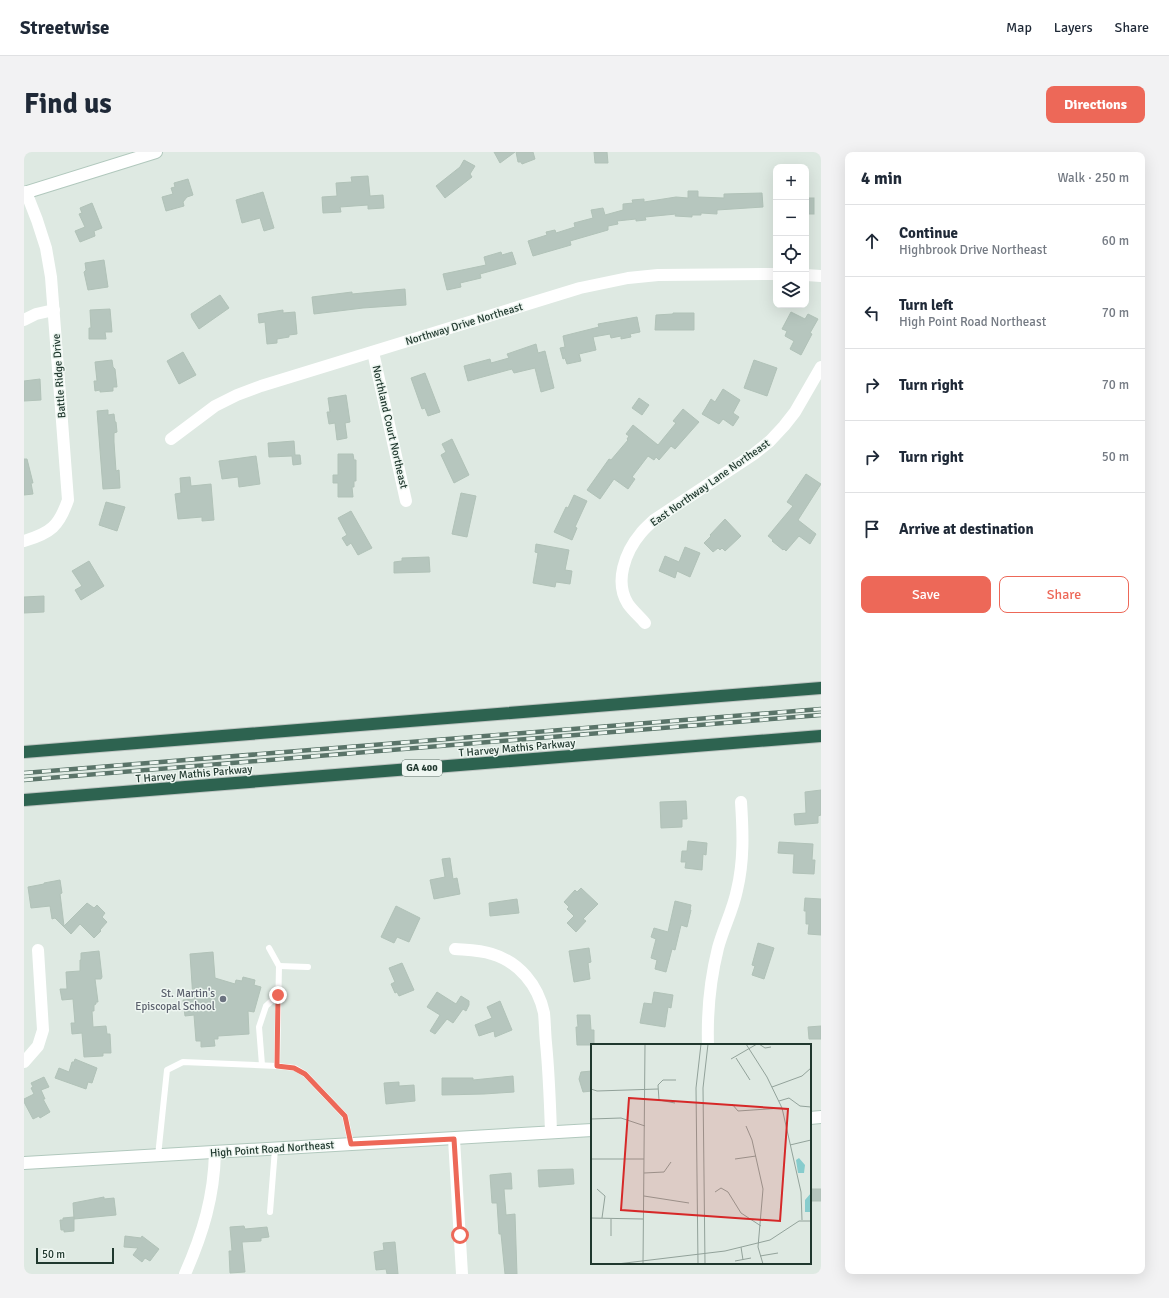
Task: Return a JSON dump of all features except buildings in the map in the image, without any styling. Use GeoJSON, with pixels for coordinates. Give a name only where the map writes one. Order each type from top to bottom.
{"type":"FeatureCollection","features":[{"type":"Feature","properties":{"kind":"highway"},"geometry":{"type":"LineString","coordinates":[[24,752],[821,688]]}},
{"type":"Feature","properties":{"kind":"highway","name":"T Harvey Mathis Parkway"},"geometry":{"type":"LineString","coordinates":[[24,800],[821,736]]}},
{"type":"Feature","properties":{"kind":"street"},"geometry":{"type":"LineString","coordinates":[[25,192],[156,152]]}},
{"type":"Feature","properties":{"kind":"street","name":"Battle Ridge Drive"},"geometry":{"type":"LineString","coordinates":[[24,541],[40,536],[52,528],[63,515],[68,500],[51,277],[46,248],[37,220],[25,192]]}},
{"type":"Feature","properties":{"kind":"street","name":"Northway Drive Northeast"},"geometry":{"type":"LineString","coordinates":[[171,439],[215,406],[237,395],[580,288],[628,278],[658,275],[773,274]]}},
{"type":"Feature","properties":{"kind":"street"},"geometry":{"type":"LineString","coordinates":[[809,275],[821,276]]}},
{"type":"Feature","properties":{"kind":"street"},"geometry":{"type":"LineString","coordinates":[[24,320],[36,314],[54,310]]}},
{"type":"Feature","properties":{"kind":"street","name":"Northland Court Northeast"},"geometry":{"type":"LineString","coordinates":[[373,352],[406,501]]}},
{"type":"Feature","properties":{"kind":"street","name":"East Northway Lane Northeast"},"geometry":{"type":"LineString","coordinates":[[645,623],[628,604],[620,583],[630,550],[641,533],[654,520],[754,454],[770,441],[795,412],[821,367]]}},
{"type":"Feature","properties":{"kind":"street"},"geometry":{"type":"LineString","coordinates":[[708,1044],[710,992],[713,969],[718,948],[737,891],[743,855],[741,802]]}},
{"type":"Feature","properties":{"kind":"street"},"geometry":{"type":"LineString","coordinates":[[455,949],[480,951],[493,954],[506,960],[520,970],[536,989],[544,1013],[549,1069],[551,1132]]}},
{"type":"Feature","properties":{"kind":"street"},"geometry":{"type":"LineString","coordinates":[[24,1062],[38,1046],[43,1030],[38,950]]}},
{"type":"Feature","properties":{"kind":"street"},"geometry":{"type":"LineString","coordinates":[[811,1118],[821,1117]]}},
{"type":"Feature","properties":{"kind":"street","name":"High Point Road Northeast"},"geometry":{"type":"LineString","coordinates":[[24,1163],[591,1130]]}},
{"type":"Feature","properties":{"kind":"street"},"geometry":{"type":"LineString","coordinates":[[454,1139],[462,1274]]}},
{"type":"Feature","properties":{"kind":"street"},"geometry":{"type":"LineString","coordinates":[[186,1274],[208,1213],[214,1172],[215,1152]]}},
{"type":"Feature","properties":{"kind":"lane"},"geometry":{"type":"LineString","coordinates":[[269,948],[279,966],[277,1066]]}},
{"type":"Feature","properties":{"kind":"lane"},"geometry":{"type":"LineString","coordinates":[[279,966],[308,967]]}},
{"type":"Feature","properties":{"kind":"lane"},"geometry":{"type":"LineString","coordinates":[[262,1065],[259,1027],[266,1006],[278,995]]}},
{"type":"Feature","properties":{"kind":"lane"},"geometry":{"type":"LineString","coordinates":[[158,1156],[168,1070],[183,1062],[262,1065],[294,1068],[305,1074],[345,1116],[351,1144]]}},
{"type":"Feature","properties":{"kind":"lane"},"geometry":{"type":"LineString","coordinates":[[270,1212],[275,1149]]}},
{"type":"Feature","properties":{"kind":"railway"},"geometry":{"type":"LineString","coordinates":[[24,773],[821,709]]}},
{"type":"Feature","properties":{"kind":"railway"},"geometry":{"type":"LineString","coordinates":[[24,780],[821,715]]}},
{"type":"Feature","properties":{"kind":"place","name":"St. Martin's Episcopal School"},"geometry":{"type":"Point","coordinates":[223,999]}},
{"type":"Feature","properties":{"kind":"route"},"geometry":{"type":"LineString","coordinates":[[278,995],[277,1066],[294,1068],[305,1074],[345,1116],[351,1144],[454,1139],[460,1235]]}}]}
